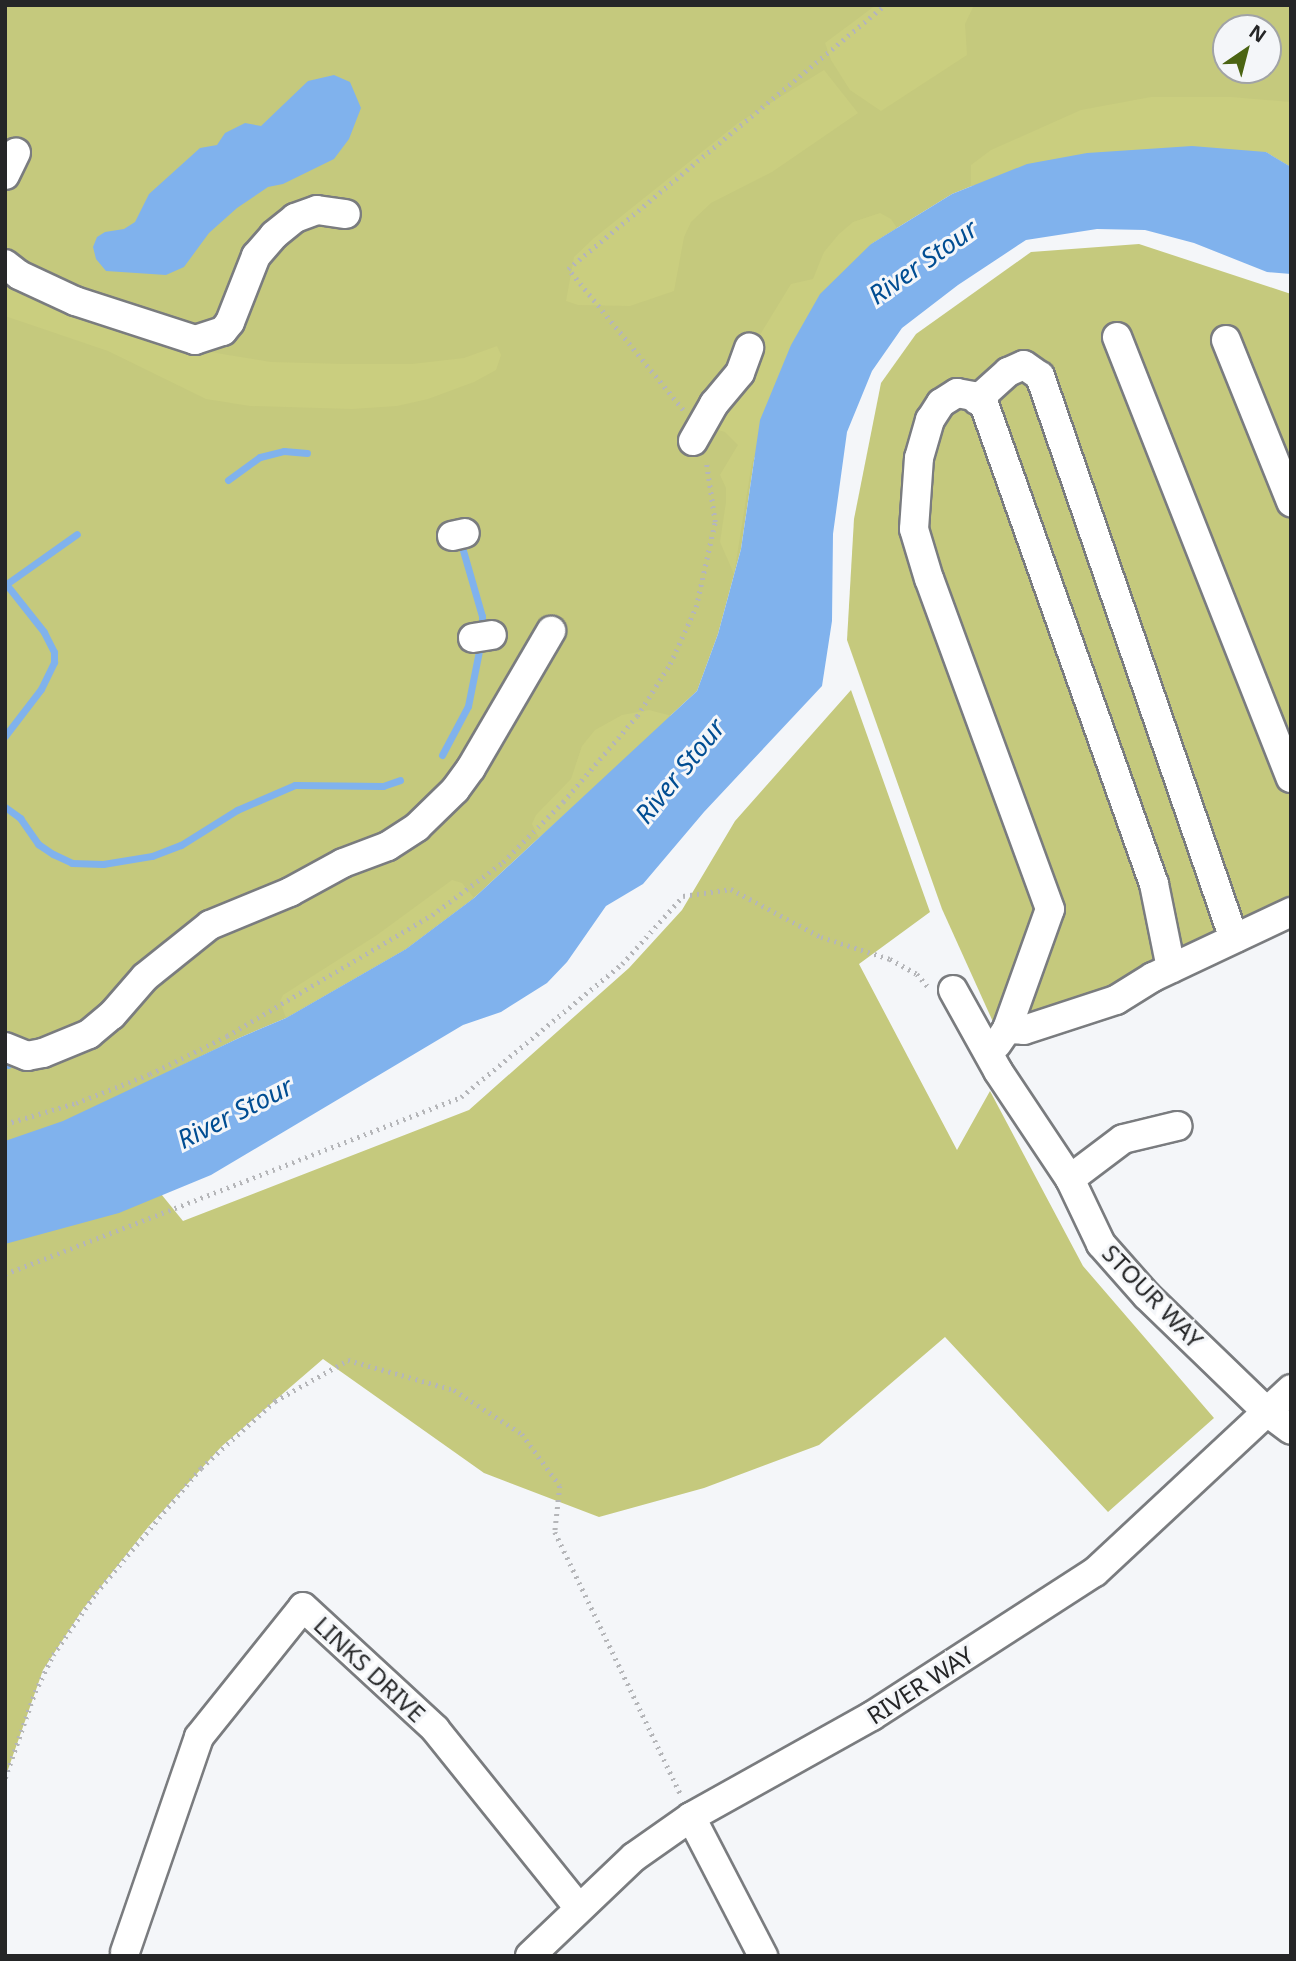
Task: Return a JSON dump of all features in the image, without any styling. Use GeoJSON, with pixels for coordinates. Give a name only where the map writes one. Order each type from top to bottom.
{"type":"FeatureCollection","features":[{"type":"Feature","properties":{"kind":"street"},"geometry":{"type":"LineString","coordinates":[[5,264],[19,275],[75,301],[195,340],[223,331],[230,323],[256,256],[274,235],[295,218],[317,210],[346,214]]}},
{"type":"Feature","properties":{"kind":"street"},"geometry":{"type":"LineString","coordinates":[[1117,337],[1291,778]]}},
{"type":"Feature","properties":{"kind":"street"},"geometry":{"type":"LineString","coordinates":[[1226,340],[1291,502]]}},
{"type":"Feature","properties":{"kind":"street"},"geometry":{"type":"LineString","coordinates":[[693,441],[714,404],[740,373],[749,348]]}},
{"type":"Feature","properties":{"kind":"street"},"geometry":{"type":"LineString","coordinates":[[977,400],[1008,372],[1024,365],[1040,376],[1234,939]]}},
{"type":"Feature","properties":{"kind":"street"},"geometry":{"type":"LineString","coordinates":[[994,1063],[1050,909],[929,579],[914,529],[919,458],[930,420],[941,403],[957,393],[984,404],[1154,884],[1171,968]]}},
{"type":"Feature","properties":{"kind":"street"},"geometry":{"type":"LineString","coordinates":[[5,1047],[27,1056],[43,1054],[89,1034],[112,1016],[145,977],[210,925],[290,892],[343,863],[388,846],[417,827],[455,790],[471,768],[551,631]]}},
{"type":"Feature","properties":{"kind":"street"},"geometry":{"type":"LineString","coordinates":[[1007,1029],[1024,1030],[1116,1000],[1171,968],[1291,912]]}},
{"type":"Feature","properties":{"kind":"street","name":"STOUR WAY"},"geometry":{"type":"LineString","coordinates":[[953,990],[994,1063],[1070,1179],[1101,1244],[1147,1296],[1265,1411],[1291,1430]]}},
{"type":"Feature","properties":{"kind":"street"},"geometry":{"type":"LineString","coordinates":[[1070,1179],[1123,1139],[1177,1126]]}},
{"type":"Feature","properties":{"kind":"street","name":"RIVER WAY"},"geometry":{"type":"LineString","coordinates":[[530,1956],[634,1857],[691,1816],[872,1716],[1095,1572],[1291,1389]]}},
{"type":"Feature","properties":{"kind":"street","name":"LINKS DRIVE"},"geometry":{"type":"LineString","coordinates":[[125,1952],[199,1737],[303,1607],[435,1729],[579,1908]]}},
{"type":"Feature","properties":{"kind":"street"},"geometry":{"type":"LineString","coordinates":[[691,1816],[764,1956]]}},
{"type":"Feature","properties":{"kind":"path"},"geometry":{"type":"LineString","coordinates":[[5,1274],[461,1097],[622,964],[683,896],[731,889],[821,937],[890,959],[916,974],[936,996],[953,990]]}},
{"type":"Feature","properties":{"kind":"path"},"geometry":{"type":"LineString","coordinates":[[5,1778],[35,1692],[52,1656],[96,1593],[201,1468],[275,1401],[348,1360],[454,1390],[522,1434],[560,1486],[555,1532],[691,1816]]}},
{"type":"Feature","properties":{"kind":"green space"},"geometry":{"type":"Polygon","coordinates":[[[5,5],[1291,5],[1291,167],[1266,152],[1027,164],[952,194],[871,244],[791,345],[760,420],[741,549],[718,634],[697,691],[474,898],[406,949],[286,1018],[92,1109],[183,1221],[469,1110],[629,968],[682,910],[735,821],[851,690],[930,912],[859,964],[957,1150],[990,1091],[1083,1266],[1214,1418],[1108,1512],[945,1337],[819,1445],[704,1488],[599,1517],[484,1473],[323,1359],[222,1446],[149,1526],[83,1609],[43,1670],[5,1778],[5,5]]]}},
{"type":"Feature","properties":{"kind":"green space"},"geometry":{"type":"Polygon","coordinates":[[[876,5],[974,5],[965,24],[967,55],[881,111],[850,90],[831,60],[825,43],[876,5]]]}},
{"type":"Feature","properties":{"kind":"green space"},"geometry":{"type":"Polygon","coordinates":[[[824,70],[858,113],[772,172],[711,203],[691,222],[684,237],[674,291],[630,306],[578,305],[566,301],[574,257],[594,238],[738,123],[824,70]]]}},
{"type":"Feature","properties":{"kind":"green space"},"geometry":{"type":"Polygon","coordinates":[[[1151,97],[1231,97],[1291,102],[1291,167],[1266,152],[971,186],[971,165],[991,150],[1081,110],[1151,97]]]}},
{"type":"Feature","properties":{"kind":"green space"},"geometry":{"type":"Polygon","coordinates":[[[880,213],[891,219],[897,228],[871,244],[752,462],[734,574],[720,542],[726,488],[720,475],[738,445],[725,432],[714,429],[752,348],[791,284],[813,279],[824,252],[839,234],[853,222],[880,213]]]}},
{"type":"Feature","properties":{"kind":"green space"},"geometry":{"type":"Polygon","coordinates":[[[1139,244],[1291,294],[1291,922],[1003,1044],[942,909],[847,640],[854,519],[881,383],[916,334],[1031,252],[1139,244]]]}},
{"type":"Feature","properties":{"kind":"green space"},"geometry":{"type":"Polygon","coordinates":[[[5,278],[182,347],[271,362],[412,364],[464,358],[497,346],[501,355],[496,370],[474,382],[428,399],[397,406],[352,409],[250,406],[206,399],[108,351],[5,316],[5,278]]]}},
{"type":"Feature","properties":{"kind":"green space"},"geometry":{"type":"Polygon","coordinates":[[[649,710],[672,716],[539,838],[532,824],[536,815],[571,779],[582,746],[595,730],[622,715],[649,710]]]}},
{"type":"Feature","properties":{"kind":"green space"},"geometry":{"type":"Polygon","coordinates":[[[452,880],[462,883],[474,898],[406,949],[286,1018],[280,1001],[283,995],[377,935],[452,880]]]}},
{"type":"Feature","properties":{"kind":"water"},"geometry":{"type":"Polygon","coordinates":[[[334,75],[350,82],[361,108],[349,139],[334,159],[283,184],[268,187],[237,208],[209,233],[184,267],[166,275],[106,271],[96,259],[93,247],[97,237],[105,232],[124,229],[135,222],[149,194],[200,148],[217,145],[225,133],[245,123],[261,126],[308,81],[334,75]]]}},
{"type":"Feature","properties":{"kind":"water","name":"River Stour"},"geometry":{"type":"Polygon","coordinates":[[[1192,146],[1266,152],[1291,167],[1291,274],[1267,272],[1194,243],[1145,230],[1097,229],[1026,240],[958,285],[902,328],[872,371],[847,432],[833,534],[832,621],[822,686],[704,812],[643,884],[606,906],[567,962],[547,983],[501,1012],[463,1025],[211,1175],[119,1213],[5,1244],[5,1141],[63,1121],[286,1018],[406,949],[474,898],[697,691],[718,634],[741,549],[760,420],[791,345],[820,294],[871,244],[952,194],[1027,164],[1087,153],[1192,146]]]}},
{"type":"Feature","properties":{"kind":"waterway"},"geometry":{"type":"LineString","coordinates":[[228,480],[260,457],[284,451],[307,453]]}},
{"type":"Feature","properties":{"kind":"waterway"},"geometry":{"type":"LineString","coordinates":[[5,585],[77,534]]}},
{"type":"Feature","properties":{"kind":"waterway"},"geometry":{"type":"LineString","coordinates":[[460,540],[482,616],[482,630]]}},
{"type":"Feature","properties":{"kind":"waterway"},"geometry":{"type":"LineString","coordinates":[[5,736],[41,689],[54,662],[54,652],[44,632],[6,584]]}},
{"type":"Feature","properties":{"kind":"waterway"},"geometry":{"type":"LineString","coordinates":[[442,755],[468,706],[481,641]]}},
{"type":"Feature","properties":{"kind":"waterway"},"geometry":{"type":"LineString","coordinates":[[5,807],[20,818],[38,844],[53,854],[72,863],[103,864],[152,856],[181,845],[237,810],[295,785],[383,786],[400,780]]}}]}
